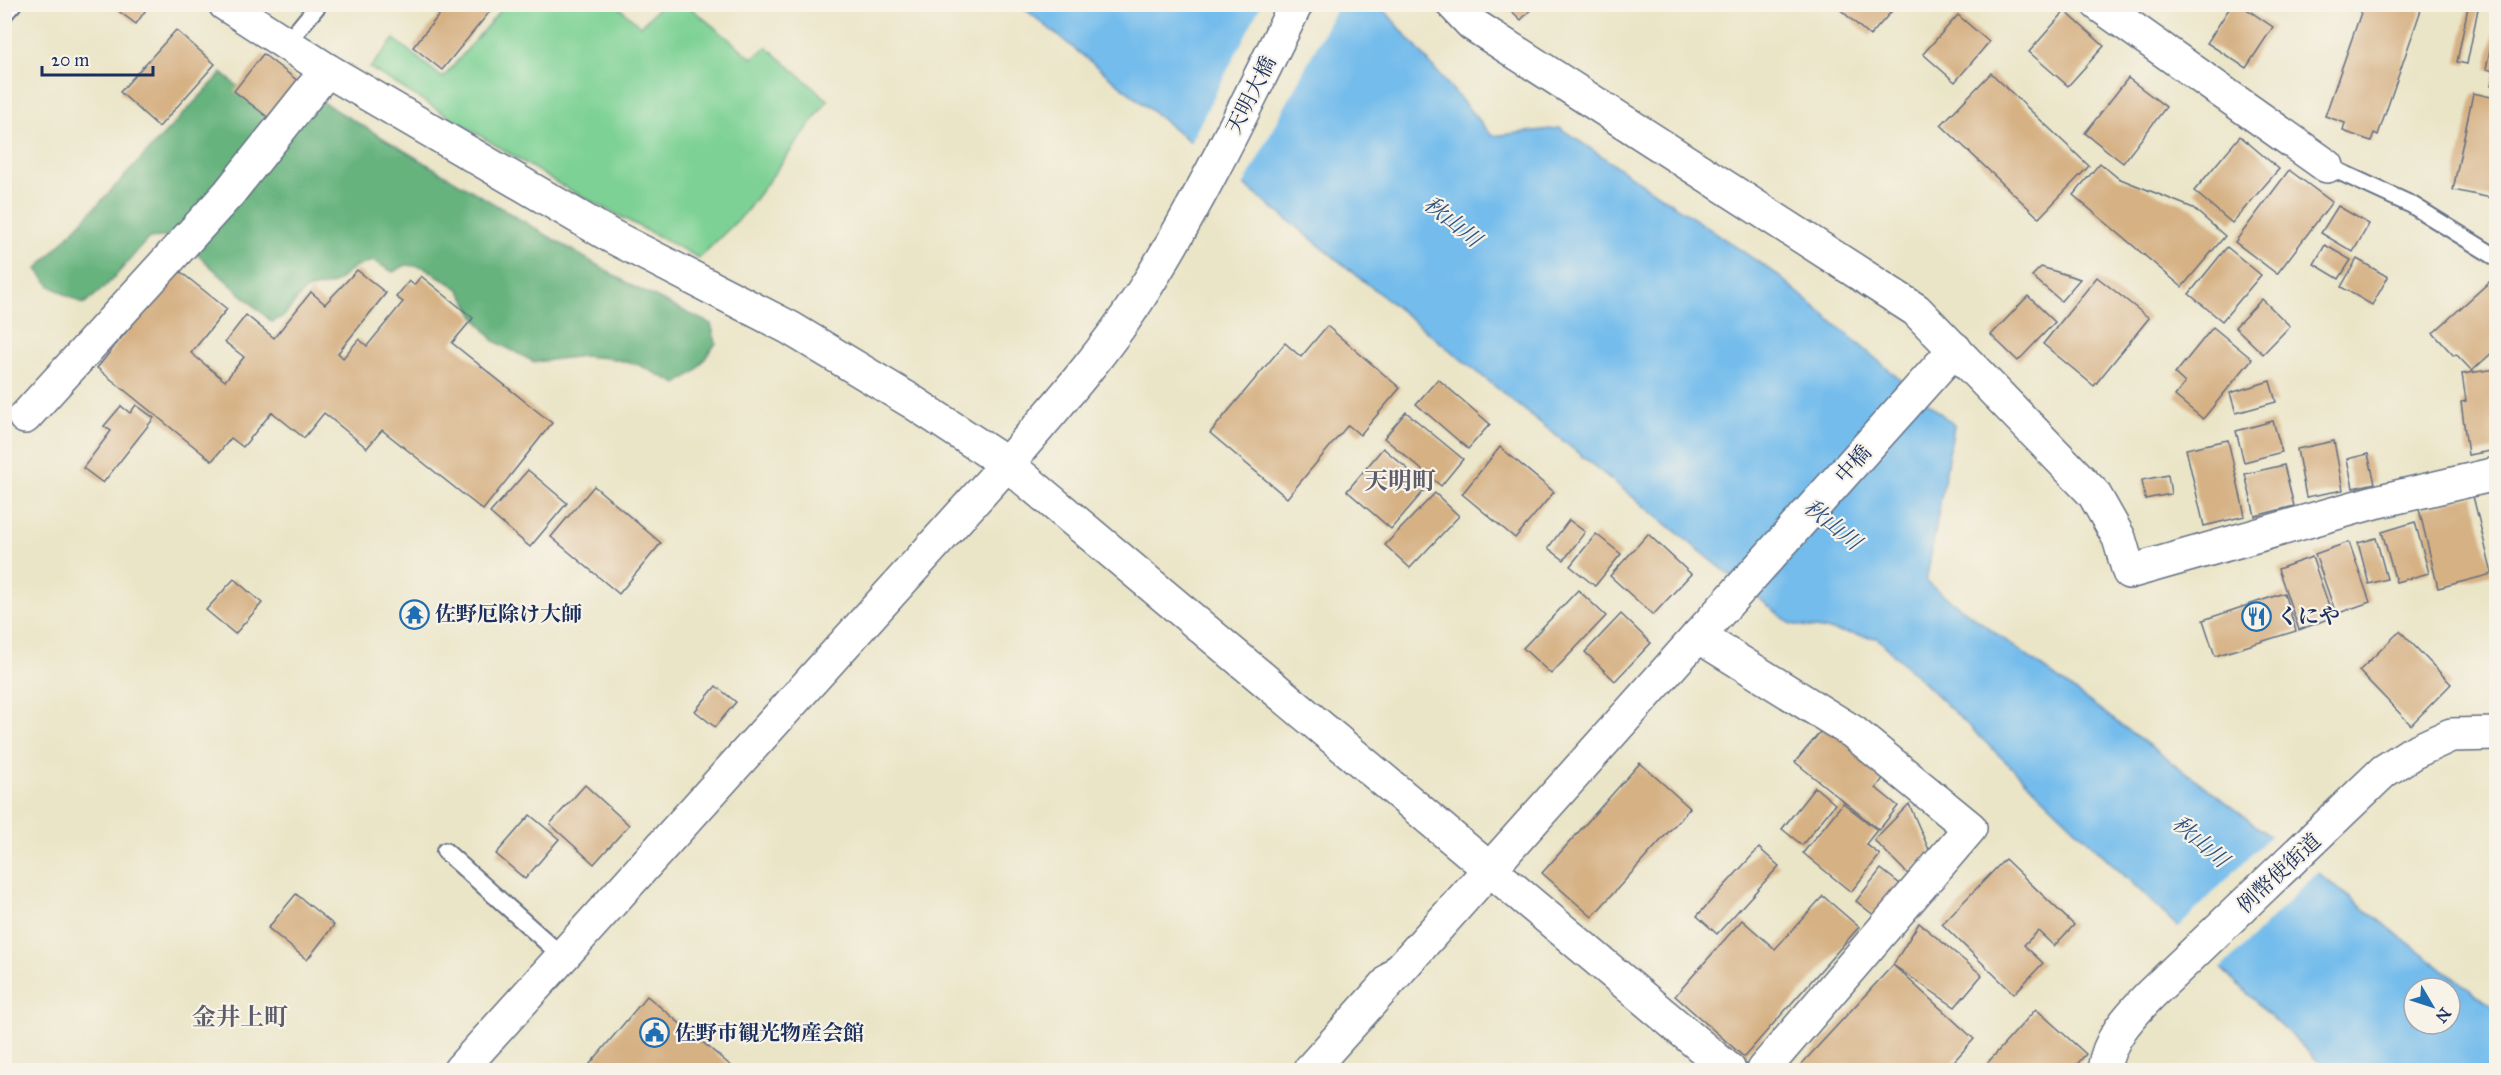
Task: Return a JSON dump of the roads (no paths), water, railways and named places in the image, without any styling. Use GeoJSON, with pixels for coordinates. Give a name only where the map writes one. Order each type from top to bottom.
{"type":"FeatureCollection","features":[{"type":"Feature","properties":{"kind":"street"},"geometry":{"type":"LineString","coordinates":[[225,4],[327,70],[611,236],[790,328],[911,401],[1007,464],[1728,1071]]}},
{"type":"Feature","properties":{"kind":"street","name":"天明大橋"},"geometry":{"type":"LineString","coordinates":[[460,1071],[1007,464],[1083,374],[1136,302],[1205,186],[1296,4]]}},
{"type":"Feature","properties":{"kind":"street"},"geometry":{"type":"LineString","coordinates":[[1453,4],[1472,24],[1916,310],[1946,359],[2094,494],[2119,538],[2129,572],[2371,503],[2496,474]]}},
{"type":"Feature","properties":{"kind":"street"},"geometry":{"type":"LineString","coordinates":[[2103,6],[2326,166]]}},
{"type":"Feature","properties":{"kind":"street"},"geometry":{"type":"LineString","coordinates":[[25,417],[228,193],[327,70]]}},
{"type":"Feature","properties":{"kind":"street","name":"中橋"},"geometry":{"type":"LineString","coordinates":[[1310,1071],[1946,359]]}},
{"type":"Feature","properties":{"kind":"street"},"geometry":{"type":"LineString","coordinates":[[1698,636],[1853,732],[1970,828],[1763,1071]]}},
{"type":"Feature","properties":{"kind":"street","name":"例幣使街道"},"geometry":{"type":"LineString","coordinates":[[2104,1071],[2106,1053],[2127,1020],[2150,994],[2384,771],[2412,753],[2451,735],[2496,734]]}},
{"type":"Feature","properties":{"kind":"lane"},"geometry":{"type":"LineString","coordinates":[[4,14],[13,4]]}},
{"type":"Feature","properties":{"kind":"lane"},"geometry":{"type":"LineString","coordinates":[[286,44],[319,4]]}},
{"type":"Feature","properties":{"kind":"lane"},"geometry":{"type":"LineString","coordinates":[[2326,166],[2412,205],[2496,257]]}},
{"type":"Feature","properties":{"kind":"lane"},"geometry":{"type":"LineString","coordinates":[[446,851],[562,956]]}},
{"type":"Feature","properties":{"kind":"water","name":"秋山川"},"geometry":{"type":"Polygon","coordinates":[[[1020,5],[1380,5],[1492,136],[1560,128],[1776,274],[1954,425],[1926,582],[2203,785],[2452,976],[2402,976],[2402,1036],[2462,1036],[2462,984],[2496,1010],[2496,1070],[2327,1070],[1877,638],[1791,624],[1020,5]]]}},
{"type":"Feature","properties":{"kind":"place","name":"佐野厄除け大師"},"geometry":{"type":"Point","coordinates":[414,614]}},
{"type":"Feature","properties":{"kind":"place","name":"くにや"},"geometry":{"type":"Point","coordinates":[2256,616]}},
{"type":"Feature","properties":{"kind":"place","name":"佐野市観光物産会館"},"geometry":{"type":"Point","coordinates":[654,1033]}},
{"type":"Feature","properties":{"kind":"district","name":"天明町"},"geometry":{"type":"Point","coordinates":[1400,481]}},
{"type":"Feature","properties":{"kind":"district","name":"金井上町"},"geometry":{"type":"Point","coordinates":[240,1017]}}]}
